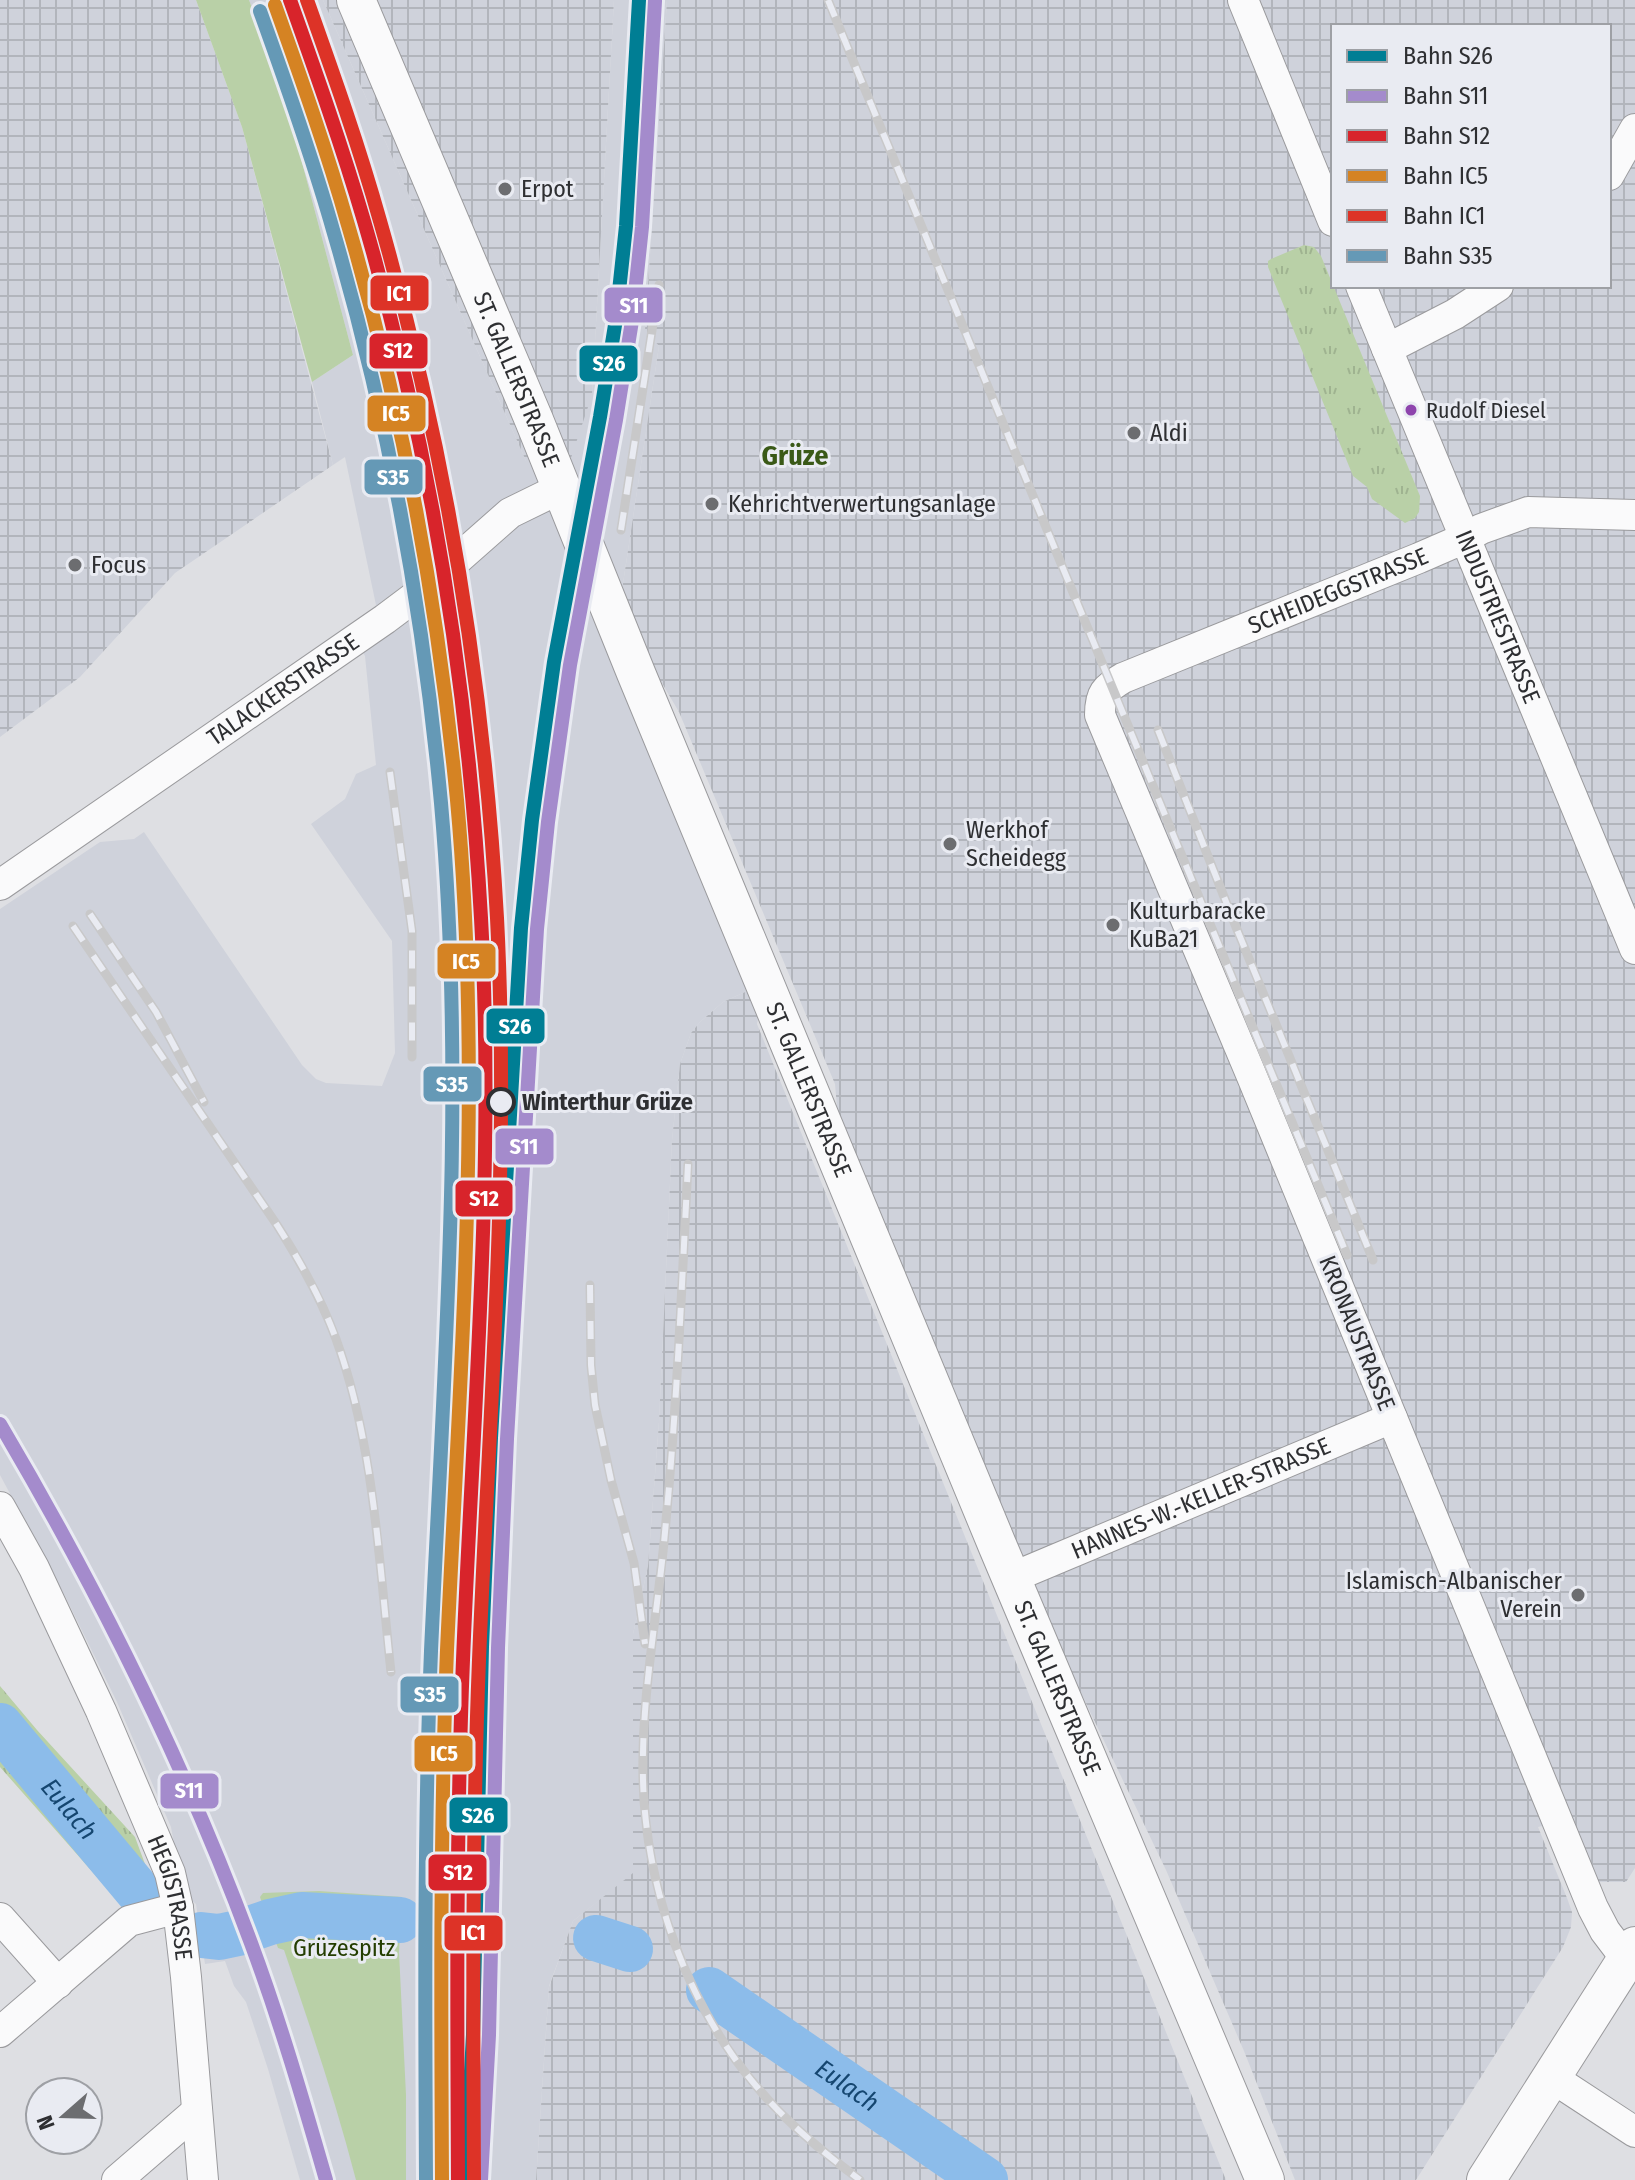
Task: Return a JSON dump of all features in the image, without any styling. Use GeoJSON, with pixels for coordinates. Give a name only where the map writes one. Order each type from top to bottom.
{"type":"FeatureCollection","features":[{"type":"Feature","properties":{"kind":"main road","name":"ST. GALLERSTRASSE"},"geometry":{"type":"LineString","coordinates":[[356,0],[531,412],[1011,1578],[1265,2180]]}},
{"type":"Feature","properties":{"kind":"main road"},"geometry":{"type":"LineString","coordinates":[[1486,2180],[1631,1953]]}},
{"type":"Feature","properties":{"kind":"street"},"geometry":{"type":"LineString","coordinates":[[1243,0],[1331,216]]}},
{"type":"Feature","properties":{"kind":"street"},"geometry":{"type":"LineString","coordinates":[[1611,171],[1635,129]]}},
{"type":"Feature","properties":{"kind":"street","name":"INDUSTRIESTRASSE"},"geometry":{"type":"LineString","coordinates":[[1362,288],[1635,949]]}},
{"type":"Feature","properties":{"kind":"street"},"geometry":{"type":"LineString","coordinates":[[1387,349],[1455,314],[1495,288]]}},
{"type":"Feature","properties":{"kind":"street","name":"TALACKERSTRASSE"},"geometry":{"type":"LineString","coordinates":[[0,885],[385,619],[510,513],[561,488]]}},
{"type":"Feature","properties":{"kind":"street","name":"SCHEIDEGGSTRASSE"},"geometry":{"type":"LineString","coordinates":[[1100,702],[1107,689],[1123,678],[1528,512],[1635,515]]}},
{"type":"Feature","properties":{"kind":"street","name":"KRONAUSTRASSE"},"geometry":{"type":"LineString","coordinates":[[1100,702],[1100,715],[1593,1908],[1605,1931],[1631,1953]]}},
{"type":"Feature","properties":{"kind":"street","name":"HANNES-W.-KELLER-STRASSE"},"geometry":{"type":"LineString","coordinates":[[1011,1578],[1392,1418]]}},
{"type":"Feature","properties":{"kind":"street","name":"HEGISTRASSE"},"geometry":{"type":"LineString","coordinates":[[0,1507],[34,1568],[101,1711],[165,1860],[178,1908],[203,2180]]}},
{"type":"Feature","properties":{"kind":"street"},"geometry":{"type":"LineString","coordinates":[[0,2032],[129,1921],[178,1908]]}},
{"type":"Feature","properties":{"kind":"street"},"geometry":{"type":"LineString","coordinates":[[0,1918],[58,1983]]}},
{"type":"Feature","properties":{"kind":"street"},"geometry":{"type":"LineString","coordinates":[[1551,2077],[1635,2132]]}},
{"type":"Feature","properties":{"kind":"street"},"geometry":{"type":"LineString","coordinates":[[117,2180],[197,2111]]}},
{"type":"Feature","properties":{"kind":"shaded area"},"geometry":{"type":"Polygon","coordinates":[[[0,0],[196,0],[242,127],[333,465],[175,573],[80,677],[0,737],[0,0]]]}},
{"type":"Feature","properties":{"kind":"shaded area"},"geometry":{"type":"Polygon","coordinates":[[[249,0],[323,0],[526,461],[592,395],[614,0],[667,0],[645,329],[659,346],[622,590],[765,983],[723,1002],[700,1022],[691,1033],[680,1064],[672,1140],[659,1422],[648,1566],[633,1634],[633,1874],[573,1921],[549,1986],[536,2180],[300,2180],[246,2002],[234,1986],[225,1961],[205,1964],[196,1904],[191,1900],[176,1854],[171,1827],[117,1702],[0,1475],[0,909],[100,842],[134,839],[144,832],[302,1065],[316,1079],[326,1083],[382,1086],[395,1053],[392,941],[311,824],[345,799],[356,774],[376,765],[365,656],[356,640],[385,619],[376,605],[345,457],[333,465],[312,382],[353,355],[281,83],[249,0]]]}},
{"type":"Feature","properties":{"kind":"shaded area"},"geometry":{"type":"Polygon","coordinates":[[[323,0],[614,0],[592,395],[561,488],[526,461],[323,0]]]}},
{"type":"Feature","properties":{"kind":"shaded area"},"geometry":{"type":"Polygon","coordinates":[[[667,0],[1635,0],[1635,1868],[1626,1882],[1594,1882],[1568,1820],[1538,1827],[1572,1912],[1571,1927],[1563,1947],[1416,2180],[1295,2180],[1244,2051],[1166,1870],[1070,1670],[1036,1587],[1014,1550],[838,1118],[835,1084],[679,712],[646,656],[622,590],[659,346],[645,330],[667,0]]]}},
{"type":"Feature","properties":{"kind":"shaded area"},"geometry":{"type":"Polygon","coordinates":[[[765,983],[757,1024],[1226,2180],[536,2180],[549,1987],[573,1921],[633,1873],[633,1634],[648,1566],[659,1422],[672,1140],[680,1064],[691,1033],[700,1022],[723,1002],[765,983]]]}},
{"type":"Feature","properties":{"kind":"green space"},"geometry":{"type":"Polygon","coordinates":[[[196,0],[249,0],[281,83],[353,355],[312,382],[242,127],[196,0]]]}},
{"type":"Feature","properties":{"kind":"green space"},"geometry":{"type":"Polygon","coordinates":[[[1304,245],[1314,247],[1321,256],[1331,288],[1334,288],[1420,496],[1419,512],[1415,518],[1405,523],[1372,499],[1367,487],[1353,476],[1268,267],[1271,259],[1304,245]]]}},
{"type":"Feature","properties":{"kind":"green space"},"geometry":{"type":"Polygon","coordinates":[[[0,1686],[135,1837],[152,1883],[127,1903],[119,1902],[0,1767],[0,1686]]]}},
{"type":"Feature","properties":{"kind":"green space","name":"Grüzespitz"},"geometry":{"type":"Polygon","coordinates":[[[319,1891],[402,1897],[399,1952],[406,2095],[406,2180],[356,2180],[294,1979],[284,1950],[278,1948],[260,1897],[263,1893],[319,1891]]]}},
{"type":"Feature","properties":{"kind":"waterway","name":"Eulach"},"geometry":{"type":"LineString","coordinates":[[0,1726],[138,1891]]}},
{"type":"Feature","properties":{"kind":"waterway","name":"Eulach"},"geometry":{"type":"LineString","coordinates":[[201,1935],[219,1937],[302,1915],[400,1920]]}},
{"type":"Feature","properties":{"kind":"waterway","name":"Eulach"},"geometry":{"type":"LineString","coordinates":[[596,1938],[630,1949]]}},
{"type":"Feature","properties":{"kind":"waterway","name":"Eulach"},"geometry":{"type":"LineString","coordinates":[[709,1990],[985,2180]]}},
{"type":"Feature","properties":{"kind":"railway"},"geometry":{"type":"LineString","coordinates":[[639,296],[656,0]]}},
{"type":"Feature","properties":{"kind":"railway"},"geometry":{"type":"LineString","coordinates":[[828,0],[1347,1255]]}},
{"type":"Feature","properties":{"kind":"railway"},"geometry":{"type":"LineString","coordinates":[[621,530],[659,285]]}},
{"type":"Feature","properties":{"kind":"railway"},"geometry":{"type":"LineString","coordinates":[[1158,730],[1373,1260]]}},
{"type":"Feature","properties":{"kind":"railway"},"geometry":{"type":"LineString","coordinates":[[390,772],[412,931],[412,1057]]}},
{"type":"Feature","properties":{"kind":"railway"},"geometry":{"type":"LineString","coordinates":[[90,914],[156,1012],[204,1102]]}},
{"type":"Feature","properties":{"kind":"railway"},"geometry":{"type":"LineString","coordinates":[[73,926],[277,1225],[310,1280],[330,1324],[349,1379],[367,1461],[391,1672]]}},
{"type":"Feature","properties":{"kind":"railway"},"geometry":{"type":"LineString","coordinates":[[688,1164],[670,1476],[643,1747],[646,1821],[652,1862],[674,1943],[710,2019],[732,2054],[781,2113],[860,2180]]}},
{"type":"Feature","properties":{"kind":"railway"},"geometry":{"type":"LineString","coordinates":[[590,1285],[595,1405],[611,1480],[634,1563],[645,1644]]}},
{"type":"Feature","properties":{"kind":"rail line","name":"S12"},"geometry":{"type":"LineString","coordinates":[[290,0],[356,193],[408,392],[427,479],[456,654],[475,830],[485,1011],[486,1103],[481,1289],[461,1725],[458,2180]]}},
{"type":"Feature","properties":{"kind":"rail line","name":"IC1"},"geometry":{"type":"LineString","coordinates":[[307,0],[372,193],[424,392],[458,566],[491,830],[500,1011],[500,1196],[477,1725],[474,2180]]}},
{"type":"Feature","properties":{"kind":"rail line","name":"S26"},"geometry":{"type":"LineString","coordinates":[[465,2180],[473,2035],[482,1647],[491,1438],[521,928],[554,662],[616,319],[626,226],[639,0]]}},
{"type":"Feature","properties":{"kind":"rail line","name":"S11"},"geometry":{"type":"LineString","coordinates":[[481,2180],[489,2035],[498,1648],[507,1439],[537,929],[570,665],[632,321],[642,227],[655,1]]}},
{"type":"Feature","properties":{"kind":"rail line","name":"IC5"},"geometry":{"type":"LineString","coordinates":[[275,5],[340,197],[386,366],[429,582],[457,800],[465,906],[469,1119],[463,1331],[445,1716],[442,2180]]}},
{"type":"Feature","properties":{"kind":"rail line","name":"S35"},"geometry":{"type":"LineString","coordinates":[[260,11],[325,202],[371,371],[413,586],[441,803],[452,1015],[452,1121],[429,1717],[426,2180]]}},
{"type":"Feature","properties":{"kind":"rail line","name":"S11"},"geometry":{"type":"LineString","coordinates":[[0,1424],[105,1613],[197,1809],[262,1972],[326,2180]]}},
{"type":"Feature","properties":{"kind":"place","name":"Erpot"},"geometry":{"type":"Point","coordinates":[505,189]}},
{"type":"Feature","properties":{"kind":"place","name":"Rudolf Diesel"},"geometry":{"type":"Point","coordinates":[1411,410]}},
{"type":"Feature","properties":{"kind":"place","name":"Aldi"},"geometry":{"type":"Point","coordinates":[1134,433]}},
{"type":"Feature","properties":{"kind":"place","name":"Kehrichtverwertungsanlage"},"geometry":{"type":"Point","coordinates":[712,504]}},
{"type":"Feature","properties":{"kind":"place","name":"Focus"},"geometry":{"type":"Point","coordinates":[75,565]}},
{"type":"Feature","properties":{"kind":"place","name":"Werkhof Scheidegg"},"geometry":{"type":"Point","coordinates":[950,844]}},
{"type":"Feature","properties":{"kind":"place","name":"Kulturbaracke KuBa21"},"geometry":{"type":"Point","coordinates":[1113,925]}},
{"type":"Feature","properties":{"kind":"place","name":"Winterthur Grüze"},"geometry":{"type":"Point","coordinates":[501,1102]}},
{"type":"Feature","properties":{"kind":"place","name":"Islamisch-Albanischer Verein"},"geometry":{"type":"Point","coordinates":[1578,1595]}},
{"type":"Feature","properties":{"kind":"district","name":"Grüze"},"geometry":{"type":"Point","coordinates":[795,455]}}]}
